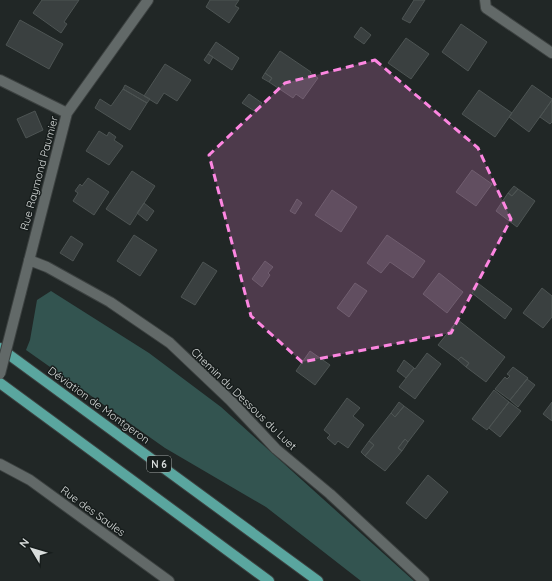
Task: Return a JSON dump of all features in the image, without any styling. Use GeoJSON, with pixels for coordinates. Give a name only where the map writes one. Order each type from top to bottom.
{"type":"FeatureCollection","features":[{"type":"Feature","properties":{"kind":"main road","name":"Déviation de Montgeron"},"geometry":{"type":"LineString","coordinates":[[0,348],[318,581]]}},
{"type":"Feature","properties":{"kind":"main road","name":"N 6"},"geometry":{"type":"LineString","coordinates":[[0,383],[269,581]]}},
{"type":"Feature","properties":{"kind":"street","name":"Rue Raymond Paumier"},"geometry":{"type":"LineString","coordinates":[[0,374],[20,292],[68,113],[148,0]]}},
{"type":"Feature","properties":{"kind":"street"},"geometry":{"type":"LineString","coordinates":[[485,0],[486,8],[552,53]]}},
{"type":"Feature","properties":{"kind":"street"},"geometry":{"type":"LineString","coordinates":[[0,80],[68,113]]}},
{"type":"Feature","properties":{"kind":"street","name":"Chemin du Dessous du Luet"},"geometry":{"type":"LineString","coordinates":[[29,260],[47,267],[110,302],[170,343],[230,400],[276,449],[330,494],[424,581]]}},
{"type":"Feature","properties":{"kind":"street","name":"Rue des Saules"},"geometry":{"type":"LineString","coordinates":[[0,464],[30,480],[168,581]]}},
{"type":"Feature","properties":{"kind":"highlighted area"},"geometry":{"type":"Polygon","coordinates":[[[375,60],[478,148],[511,219],[451,333],[302,362],[251,316],[209,155],[285,83],[375,60]]]}},
{"type":"Feature","properties":{"kind":"shaded area"},"geometry":{"type":"Polygon","coordinates":[[[51,291],[149,353],[221,407],[414,581],[361,581],[266,507],[165,448],[26,350],[30,340],[37,300],[51,291]]]}},
{"type":"Feature","properties":{"kind":"building"},"geometry":{"type":"Polygon","coordinates":[[[42,0],[79,0],[64,22],[67,24],[61,33],[33,13],[42,0]]]}},
{"type":"Feature","properties":{"kind":"building"},"geometry":{"type":"Polygon","coordinates":[[[210,0],[239,0],[235,6],[239,8],[229,23],[206,7],[210,0]]]}},
{"type":"Feature","properties":{"kind":"building"},"geometry":{"type":"Polygon","coordinates":[[[414,0],[425,0],[410,23],[402,19],[414,0]]]}},
{"type":"Feature","properties":{"kind":"building"},"geometry":{"type":"Polygon","coordinates":[[[20,20],[63,44],[49,69],[6,45],[20,20]]]}},
{"type":"Feature","properties":{"kind":"building"},"geometry":{"type":"Polygon","coordinates":[[[461,24],[487,42],[468,71],[442,52],[461,24]]]}},
{"type":"Feature","properties":{"kind":"building"},"geometry":{"type":"Polygon","coordinates":[[[361,27],[371,35],[364,44],[354,37],[361,27]]]}},
{"type":"Feature","properties":{"kind":"building"},"geometry":{"type":"Polygon","coordinates":[[[406,38],[429,54],[411,79],[388,63],[406,38]]]}},
{"type":"Feature","properties":{"kind":"building"},"geometry":{"type":"Polygon","coordinates":[[[216,42],[239,58],[232,70],[208,54],[216,42]]]}},
{"type":"Feature","properties":{"kind":"building"},"geometry":{"type":"Polygon","coordinates":[[[280,51],[318,78],[303,99],[296,94],[293,98],[269,82],[272,78],[265,73],[280,51]]]}},
{"type":"Feature","properties":{"kind":"building"},"geometry":{"type":"Polygon","coordinates":[[[208,54],[213,57],[209,64],[204,60],[208,54]]]}},
{"type":"Feature","properties":{"kind":"building"},"geometry":{"type":"Polygon","coordinates":[[[165,64],[191,80],[177,101],[164,93],[157,104],[144,96],[165,64]]]}},
{"type":"Feature","properties":{"kind":"building"},"geometry":{"type":"Polygon","coordinates":[[[265,73],[272,78],[269,82],[262,78],[265,73]]]}},
{"type":"Feature","properties":{"kind":"building"},"geometry":{"type":"Polygon","coordinates":[[[125,85],[150,99],[147,103],[123,89],[125,85]]]}},
{"type":"Feature","properties":{"kind":"building"},"geometry":{"type":"Polygon","coordinates":[[[532,85],[552,100],[529,132],[509,117],[532,85]]]}},
{"type":"Feature","properties":{"kind":"building"},"geometry":{"type":"Polygon","coordinates":[[[123,89],[147,103],[130,130],[95,108],[100,99],[111,106],[123,89]]]}},
{"type":"Feature","properties":{"kind":"building"},"geometry":{"type":"Polygon","coordinates":[[[479,90],[512,113],[495,137],[462,114],[479,90]]]}},
{"type":"Feature","properties":{"kind":"building"},"geometry":{"type":"Polygon","coordinates":[[[249,94],[262,103],[256,112],[242,103],[249,94]]]}},
{"type":"Feature","properties":{"kind":"building"},"geometry":{"type":"Polygon","coordinates":[[[552,100],[552,122],[550,124],[540,117],[552,100]]]}},
{"type":"Feature","properties":{"kind":"building"},"geometry":{"type":"Polygon","coordinates":[[[35,111],[43,130],[26,138],[17,119],[35,111]]]}},
{"type":"Feature","properties":{"kind":"building"},"geometry":{"type":"Polygon","coordinates":[[[99,131],[107,136],[109,132],[116,137],[114,140],[123,146],[109,165],[86,151],[99,131]]]}},
{"type":"Feature","properties":{"kind":"building"},"geometry":{"type":"Polygon","coordinates":[[[472,170],[492,184],[476,206],[456,192],[472,170]]]}},
{"type":"Feature","properties":{"kind":"building"},"geometry":{"type":"Polygon","coordinates":[[[132,171],[155,186],[130,225],[106,209],[132,171]]]}},
{"type":"Feature","properties":{"kind":"building"},"geometry":{"type":"Polygon","coordinates":[[[88,178],[109,192],[94,215],[73,201],[78,193],[75,191],[80,184],[82,186],[88,178]]]}},
{"type":"Feature","properties":{"kind":"building"},"geometry":{"type":"Polygon","coordinates":[[[514,186],[518,189],[512,196],[508,193],[514,186]]]}},
{"type":"Feature","properties":{"kind":"building"},"geometry":{"type":"Polygon","coordinates":[[[518,189],[535,201],[517,227],[496,211],[508,193],[512,196],[518,189]]]}},
{"type":"Feature","properties":{"kind":"building"},"geometry":{"type":"Polygon","coordinates":[[[332,190],[357,207],[341,232],[315,215],[332,190]]]}},
{"type":"Feature","properties":{"kind":"building"},"geometry":{"type":"Polygon","coordinates":[[[297,199],[302,203],[295,214],[290,211],[297,199]]]}},
{"type":"Feature","properties":{"kind":"building"},"geometry":{"type":"Polygon","coordinates":[[[144,203],[154,211],[147,221],[137,213],[144,203]]]}},
{"type":"Feature","properties":{"kind":"building"},"geometry":{"type":"Polygon","coordinates":[[[134,235],[157,250],[140,276],[117,261],[134,235]]]}},
{"type":"Feature","properties":{"kind":"building"},"geometry":{"type":"Polygon","coordinates":[[[387,235],[425,261],[413,278],[390,262],[381,273],[367,263],[387,235]]]}},
{"type":"Feature","properties":{"kind":"building"},"geometry":{"type":"Polygon","coordinates":[[[71,236],[83,244],[73,261],[60,253],[71,236]]]}},
{"type":"Feature","properties":{"kind":"building"},"geometry":{"type":"Polygon","coordinates":[[[265,261],[273,267],[268,273],[270,275],[262,287],[252,279],[265,261]]]}},
{"type":"Feature","properties":{"kind":"building"},"geometry":{"type":"Polygon","coordinates":[[[203,262],[217,271],[195,305],[181,297],[203,262]]]}},
{"type":"Feature","properties":{"kind":"building"},"geometry":{"type":"Polygon","coordinates":[[[439,273],[463,292],[447,313],[423,294],[439,273]]]}},
{"type":"Feature","properties":{"kind":"building"},"geometry":{"type":"Polygon","coordinates":[[[355,283],[367,291],[349,317],[337,308],[355,283]]]}},
{"type":"Feature","properties":{"kind":"building"},"geometry":{"type":"Polygon","coordinates":[[[479,284],[512,309],[505,319],[472,293],[479,284]]]}},
{"type":"Feature","properties":{"kind":"building"},"geometry":{"type":"Polygon","coordinates":[[[542,288],[552,296],[552,317],[543,328],[523,313],[542,288]]]}},
{"type":"Feature","properties":{"kind":"building"},"geometry":{"type":"Polygon","coordinates":[[[458,320],[505,357],[486,382],[466,367],[469,363],[461,357],[458,360],[438,345],[458,320]]]}},
{"type":"Feature","properties":{"kind":"building"},"geometry":{"type":"Polygon","coordinates":[[[310,351],[330,365],[315,385],[296,371],[310,351]]]}},
{"type":"Feature","properties":{"kind":"building"},"geometry":{"type":"Polygon","coordinates":[[[427,353],[441,364],[415,399],[399,387],[427,353]]]}},
{"type":"Feature","properties":{"kind":"building"},"geometry":{"type":"Polygon","coordinates":[[[461,357],[469,363],[466,367],[458,360],[461,357]]]}},
{"type":"Feature","properties":{"kind":"building"},"geometry":{"type":"Polygon","coordinates":[[[404,360],[414,368],[406,378],[397,371],[404,360]]]}},
{"type":"Feature","properties":{"kind":"building"},"geometry":{"type":"Polygon","coordinates":[[[513,367],[528,378],[510,400],[495,389],[505,377],[507,379],[510,376],[507,374],[513,367]]]}},
{"type":"Feature","properties":{"kind":"building"},"geometry":{"type":"Polygon","coordinates":[[[527,379],[535,385],[518,407],[510,400],[527,379]]]}},
{"type":"Feature","properties":{"kind":"building"},"geometry":{"type":"Polygon","coordinates":[[[494,390],[509,402],[487,430],[472,419],[494,390]]]}},
{"type":"Feature","properties":{"kind":"building"},"geometry":{"type":"Polygon","coordinates":[[[347,398],[360,408],[353,416],[364,425],[348,448],[338,441],[335,445],[327,438],[330,435],[324,430],[347,398]]]}},
{"type":"Feature","properties":{"kind":"building"},"geometry":{"type":"Polygon","coordinates":[[[399,402],[404,406],[395,417],[391,413],[399,402]]]}},
{"type":"Feature","properties":{"kind":"building"},"geometry":{"type":"Polygon","coordinates":[[[509,402],[521,411],[500,437],[489,428],[509,402]]]}},
{"type":"Feature","properties":{"kind":"building"},"geometry":{"type":"Polygon","coordinates":[[[552,402],[552,421],[543,414],[552,402]]]}},
{"type":"Feature","properties":{"kind":"building"},"geometry":{"type":"Polygon","coordinates":[[[404,406],[424,421],[408,442],[405,439],[398,448],[402,451],[385,471],[365,456],[374,445],[369,441],[391,413],[395,417],[404,406]]]}},
{"type":"Feature","properties":{"kind":"building"},"geometry":{"type":"Polygon","coordinates":[[[405,439],[408,442],[402,451],[398,448],[405,439]]]}},
{"type":"Feature","properties":{"kind":"building"},"geometry":{"type":"Polygon","coordinates":[[[369,441],[374,445],[365,456],[361,452],[369,441]]]}},
{"type":"Feature","properties":{"kind":"building"},"geometry":{"type":"Polygon","coordinates":[[[428,475],[448,492],[426,519],[406,503],[428,475]]]}}]}
